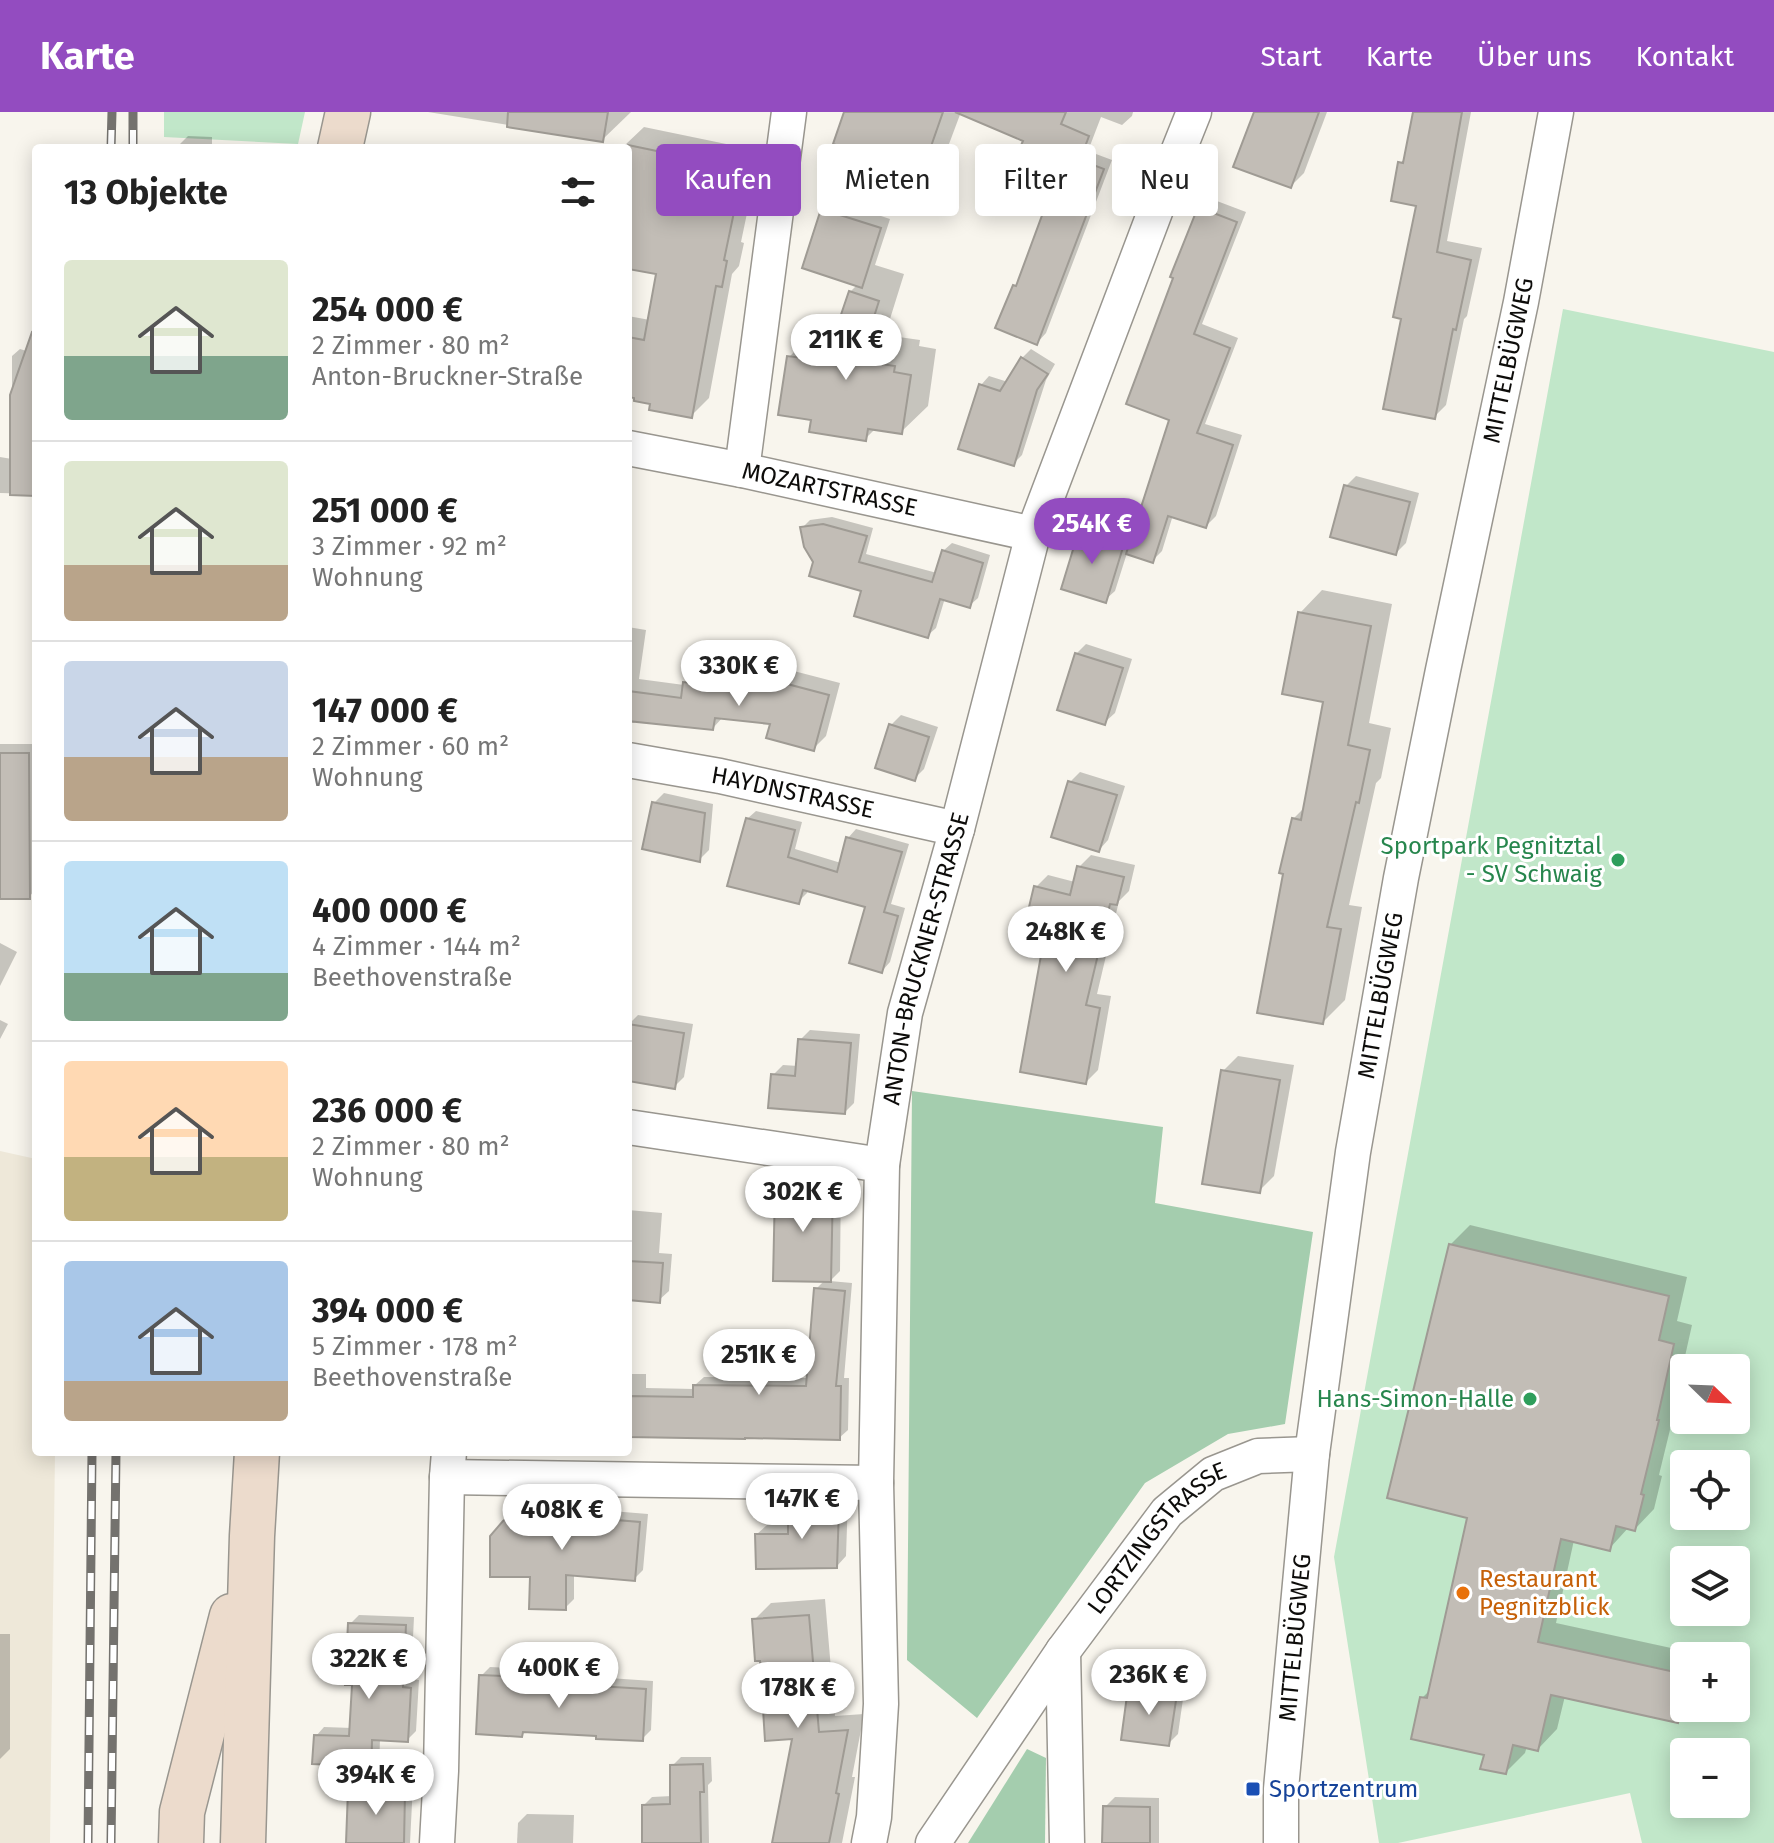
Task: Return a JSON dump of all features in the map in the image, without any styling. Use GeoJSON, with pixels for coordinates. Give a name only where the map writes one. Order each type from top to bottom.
{"type":"FeatureCollection","features":[{"type":"Feature","properties":{"kind":"main road"},"geometry":{"type":"LineString","coordinates":[[341,144],[348,112]]}},
{"type":"Feature","properties":{"kind":"main road"},"geometry":{"type":"LineString","coordinates":[[243,1843],[257,1456]]}},
{"type":"Feature","properties":{"kind":"main road"},"geometry":{"type":"LineString","coordinates":[[181,1843],[182,1812],[252,1536]]}},
{"type":"Feature","properties":{"kind":"street"},"geometry":{"type":"LineString","coordinates":[[742,470],[789,112]]}},
{"type":"Feature","properties":{"kind":"street","name":"ANTON-BRUCKNER-STRASSE"},"geometry":{"type":"LineString","coordinates":[[869,1843],[874,1817],[881,1704],[876,1483],[882,1165],[905,1013],[957,829],[1033,534],[1194,112]]}},
{"type":"Feature","properties":{"kind":"street","name":"MITTELBÜGWEG"},"geometry":{"type":"LineString","coordinates":[[1281,1843],[1281,1789],[1312,1454],[1353,1152],[1401,878],[1521,302],[1556,112]]}},
{"type":"Feature","properties":{"kind":"street","name":"MOZARTSTRASSE"},"geometry":{"type":"LineString","coordinates":[[632,449],[1033,534]]}},
{"type":"Feature","properties":{"kind":"street","name":"HAYDNSTRASSE"},"geometry":{"type":"LineString","coordinates":[[632,761],[720,776],[957,829]]}},
{"type":"Feature","properties":{"kind":"street"},"geometry":{"type":"LineString","coordinates":[[632,1128],[882,1165]]}},
{"type":"Feature","properties":{"kind":"street","name":"LORTZINGSTRASSE"},"geometry":{"type":"LineString","coordinates":[[933,1843],[1063,1651],[1167,1512],[1213,1474],[1258,1456],[1312,1454]]}},
{"type":"Feature","properties":{"kind":"street"},"geometry":{"type":"LineString","coordinates":[[437,1843],[448,1465],[876,1483]]}},
{"type":"Feature","properties":{"kind":"street"},"geometry":{"type":"LineString","coordinates":[[1063,1651],[1067,1843]]}},
{"type":"Feature","properties":{"kind":"shaded area"},"geometry":{"type":"Polygon","coordinates":[[[0,1151],[32,1158],[32,1456],[55,1456],[50,1843],[0,1843],[0,1151]]]}},
{"type":"Feature","properties":{"kind":"green space"},"geometry":{"type":"Polygon","coordinates":[[[164,112],[305,112],[298,144],[164,137],[164,112]]]}},
{"type":"Feature","properties":{"kind":"green space","name":"Sportpark Pegnitztal - SV Schwaig"},"geometry":{"type":"Polygon","coordinates":[[[1563,309],[1774,352],[1774,1843],[1642,1843],[1630,1793],[1398,1843],[1379,1843],[1334,1557],[1563,309]]]}},
{"type":"Feature","properties":{"kind":"green space"},"geometry":{"type":"Polygon","coordinates":[[[912,1091],[1163,1127],[1155,1203],[1313,1232],[1285,1424],[1228,1434],[1145,1483],[977,1718],[907,1660],[912,1091]]]}},
{"type":"Feature","properties":{"kind":"green space"},"geometry":{"type":"Polygon","coordinates":[[[1027,1749],[1046,1758],[1045,1843],[968,1843],[1027,1749]]]}},
{"type":"Feature","properties":{"kind":"building"},"geometry":{"type":"Polygon","coordinates":[[[508,112],[608,112],[603,142],[507,127],[508,112]]]}},
{"type":"Feature","properties":{"kind":"building"},"geometry":{"type":"Polygon","coordinates":[[[844,112],[943,112],[932,144],[833,144],[844,112]]]}},
{"type":"Feature","properties":{"kind":"building"},"geometry":{"type":"Polygon","coordinates":[[[955,112],[1066,112],[1061,124],[1089,136],[1086,144],[1022,144],[1023,141],[955,112]]]}},
{"type":"Feature","properties":{"kind":"building"},"geometry":{"type":"Polygon","coordinates":[[[1254,112],[1319,112],[1291,188],[1233,167],[1254,112]]]}},
{"type":"Feature","properties":{"kind":"building"},"geometry":{"type":"Polygon","coordinates":[[[1413,112],[1462,112],[1437,252],[1471,260],[1435,419],[1383,409],[1401,319],[1393,317],[1416,206],[1391,201],[1398,162],[1403,163],[1413,112]]]}},
{"type":"Feature","properties":{"kind":"building"},"geometry":{"type":"Polygon","coordinates":[[[632,146],[656,151],[656,216],[733,216],[722,287],[716,286],[692,418],[649,410],[650,404],[634,401],[632,338],[644,340],[656,274],[632,270],[632,146]]]}},
{"type":"Feature","properties":{"kind":"building"},"geometry":{"type":"Polygon","coordinates":[[[1096,166],[1104,169],[1096,190],[1096,166]]]}},
{"type":"Feature","properties":{"kind":"building"},"geometry":{"type":"Polygon","coordinates":[[[1218,215],[1237,222],[1194,334],[1230,348],[1197,433],[1233,445],[1206,528],[1168,516],[1153,563],[1126,554],[1169,420],[1126,404],[1173,278],[1170,277],[1194,216],[1218,215]]]}},
{"type":"Feature","properties":{"kind":"building"},"geometry":{"type":"Polygon","coordinates":[[[819,216],[843,216],[881,228],[862,288],[802,268],[819,216]]]}},
{"type":"Feature","properties":{"kind":"building"},"geometry":{"type":"Polygon","coordinates":[[[1042,216],[1086,216],[1037,345],[995,328],[1013,285],[1016,286],[1042,216]]]}},
{"type":"Feature","properties":{"kind":"building"},"geometry":{"type":"Polygon","coordinates":[[[849,291],[879,301],[860,361],[895,366],[894,372],[911,375],[902,434],[868,429],[866,441],[809,432],[811,420],[778,415],[787,356],[802,358],[803,353],[827,356],[849,291]]]}},
{"type":"Feature","properties":{"kind":"building"},"geometry":{"type":"Polygon","coordinates":[[[32,332],[32,496],[10,495],[10,395],[32,332]]]}},
{"type":"Feature","properties":{"kind":"building"},"geometry":{"type":"Polygon","coordinates":[[[1021,357],[1048,374],[1037,390],[1014,466],[958,449],[979,384],[1000,391],[1021,357]]]}},
{"type":"Feature","properties":{"kind":"building"},"geometry":{"type":"Polygon","coordinates":[[[1344,485],[1410,502],[1396,555],[1330,537],[1344,485]]]}},
{"type":"Feature","properties":{"kind":"building"},"geometry":{"type":"Polygon","coordinates":[[[823,524],[867,536],[859,562],[932,582],[942,550],[983,563],[970,608],[940,599],[928,638],[854,616],[861,591],[809,576],[813,562],[804,547],[800,527],[823,524]]]}},
{"type":"Feature","properties":{"kind":"building"},"geometry":{"type":"Polygon","coordinates":[[[1079,530],[1124,544],[1106,603],[1061,589],[1079,530]]]}},
{"type":"Feature","properties":{"kind":"building"},"geometry":{"type":"Polygon","coordinates":[[[1298,612],[1371,626],[1348,745],[1370,750],[1327,927],[1341,929],[1323,1024],[1257,1013],[1283,874],[1279,873],[1292,818],[1301,820],[1323,702],[1282,694],[1298,612]]]}},
{"type":"Feature","properties":{"kind":"building"},"geometry":{"type":"Polygon","coordinates":[[[1075,653],[1123,668],[1105,725],[1057,710],[1075,653]]]}},
{"type":"Feature","properties":{"kind":"building"},"geometry":{"type":"Polygon","coordinates":[[[734,670],[829,695],[814,751],[766,738],[770,724],[715,718],[713,730],[632,721],[632,692],[681,698],[683,682],[730,687],[734,670]]]}},
{"type":"Feature","properties":{"kind":"building"},"geometry":{"type":"Polygon","coordinates":[[[889,724],[929,737],[915,781],[875,768],[889,724]]]}},
{"type":"Feature","properties":{"kind":"building"},"geometry":{"type":"Polygon","coordinates":[[[0,753],[29,753],[30,899],[0,899],[0,753]]]}},
{"type":"Feature","properties":{"kind":"building"},"geometry":{"type":"Polygon","coordinates":[[[1068,781],[1117,795],[1099,852],[1051,837],[1068,781]]]}},
{"type":"Feature","properties":{"kind":"building"},"geometry":{"type":"Polygon","coordinates":[[[652,802],[705,813],[700,862],[642,849],[652,802]]]}},
{"type":"Feature","properties":{"kind":"building"},"geometry":{"type":"Polygon","coordinates":[[[746,818],[795,830],[788,857],[837,872],[846,837],[902,852],[884,912],[898,916],[882,973],[849,963],[865,907],[803,890],[799,904],[727,886],[746,818]]]}},
{"type":"Feature","properties":{"kind":"building"},"geometry":{"type":"Polygon","coordinates":[[[1077,866],[1124,877],[1117,905],[1110,904],[1086,1005],[1100,1008],[1086,1084],[1020,1072],[1042,950],[1020,945],[1034,886],[1070,895],[1077,866]]]}},
{"type":"Feature","properties":{"kind":"building"},"geometry":{"type":"Polygon","coordinates":[[[632,1025],[684,1033],[675,1089],[632,1082],[632,1025]]]}},
{"type":"Feature","properties":{"kind":"building"},"geometry":{"type":"Polygon","coordinates":[[[798,1039],[851,1043],[845,1114],[768,1108],[771,1074],[795,1076],[798,1039]]]}},
{"type":"Feature","properties":{"kind":"building"},"geometry":{"type":"Polygon","coordinates":[[[1221,1070],[1280,1080],[1260,1193],[1202,1184],[1221,1070]]]}},
{"type":"Feature","properties":{"kind":"building"},"geometry":{"type":"Polygon","coordinates":[[[833,1186],[831,1282],[773,1281],[775,1188],[833,1186]]]}},
{"type":"Feature","properties":{"kind":"building","name":"Hans-Simon-Halle"},"geometry":{"type":"Polygon","coordinates":[[[1449,1244],[1669,1296],[1659,1340],[1674,1344],[1635,1531],[1616,1526],[1610,1551],[1561,1539],[1538,1642],[1670,1671],[1670,1721],[1551,1695],[1538,1751],[1513,1745],[1506,1774],[1480,1769],[1484,1755],[1411,1739],[1420,1697],[1427,1698],[1467,1518],[1387,1498],[1449,1244]]]}},
{"type":"Feature","properties":{"kind":"building"},"geometry":{"type":"Polygon","coordinates":[[[632,1261],[663,1263],[660,1303],[632,1300],[632,1261]]]}},
{"type":"Feature","properties":{"kind":"building"},"geometry":{"type":"Polygon","coordinates":[[[814,1288],[845,1291],[836,1386],[841,1386],[840,1440],[632,1437],[632,1396],[693,1397],[693,1385],[806,1386],[814,1288]]]}},
{"type":"Feature","properties":{"kind":"building"},"geometry":{"type":"Polygon","coordinates":[[[839,1507],[837,1568],[756,1569],[755,1534],[788,1534],[788,1508],[839,1507]]]}},
{"type":"Feature","properties":{"kind":"building"},"geometry":{"type":"Polygon","coordinates":[[[517,1511],[555,1511],[555,1515],[640,1522],[635,1581],[566,1575],[566,1610],[529,1609],[530,1577],[490,1577],[490,1536],[517,1511]]]}},
{"type":"Feature","properties":{"kind":"building"},"geometry":{"type":"Polygon","coordinates":[[[809,1615],[819,1732],[848,1730],[836,1793],[839,1794],[829,1843],[772,1843],[792,1739],[765,1741],[760,1661],[755,1661],[752,1619],[809,1615]]]}},
{"type":"Feature","properties":{"kind":"building"},"geometry":{"type":"Polygon","coordinates":[[[348,1623],[406,1625],[403,1687],[411,1688],[408,1742],[372,1740],[371,1783],[335,1782],[335,1765],[312,1764],[314,1735],[349,1736],[352,1685],[345,1685],[348,1623]]]}},
{"type":"Feature","properties":{"kind":"building"},"geometry":{"type":"Polygon","coordinates":[[[479,1675],[526,1677],[525,1687],[598,1691],[598,1686],[646,1689],[643,1741],[523,1732],[522,1737],[476,1734],[479,1675]]]}},
{"type":"Feature","properties":{"kind":"building"},"geometry":{"type":"Polygon","coordinates":[[[1128,1688],[1177,1694],[1169,1746],[1121,1740],[1128,1688]]]}},
{"type":"Feature","properties":{"kind":"building"},"geometry":{"type":"Polygon","coordinates":[[[703,1764],[701,1843],[642,1843],[642,1805],[670,1804],[670,1765],[703,1764]]]}},
{"type":"Feature","properties":{"kind":"building"},"geometry":{"type":"Polygon","coordinates":[[[348,1790],[405,1792],[404,1843],[346,1843],[348,1790]]]}},
{"type":"Feature","properties":{"kind":"building"},"geometry":{"type":"Polygon","coordinates":[[[1103,1806],[1150,1807],[1150,1843],[1102,1843],[1103,1806]]]}},
{"type":"Feature","properties":{"kind":"railway"},"geometry":{"type":"LineString","coordinates":[[111,144],[112,112]]}},
{"type":"Feature","properties":{"kind":"railway"},"geometry":{"type":"LineString","coordinates":[[133,112],[133,144]]}},
{"type":"Feature","properties":{"kind":"railway"},"geometry":{"type":"LineString","coordinates":[[88,1843],[92,1456]]}},
{"type":"Feature","properties":{"kind":"railway"},"geometry":{"type":"LineString","coordinates":[[111,1843],[116,1456]]}},
{"type":"Feature","properties":{"kind":"place","name":"Sportpark Pegnitztal - SV Schwaig"},"geometry":{"type":"Point","coordinates":[1618,860]}},
{"type":"Feature","properties":{"kind":"place","name":"Hans-Simon-Halle"},"geometry":{"type":"Point","coordinates":[1530,1399]}},
{"type":"Feature","properties":{"kind":"place","name":"Restaurant Pegnitzblick"},"geometry":{"type":"Point","coordinates":[1463,1593]}},
{"type":"Feature","properties":{"kind":"place","name":"Sportzentrum"},"geometry":{"type":"Point","coordinates":[1253,1789]}}]}
